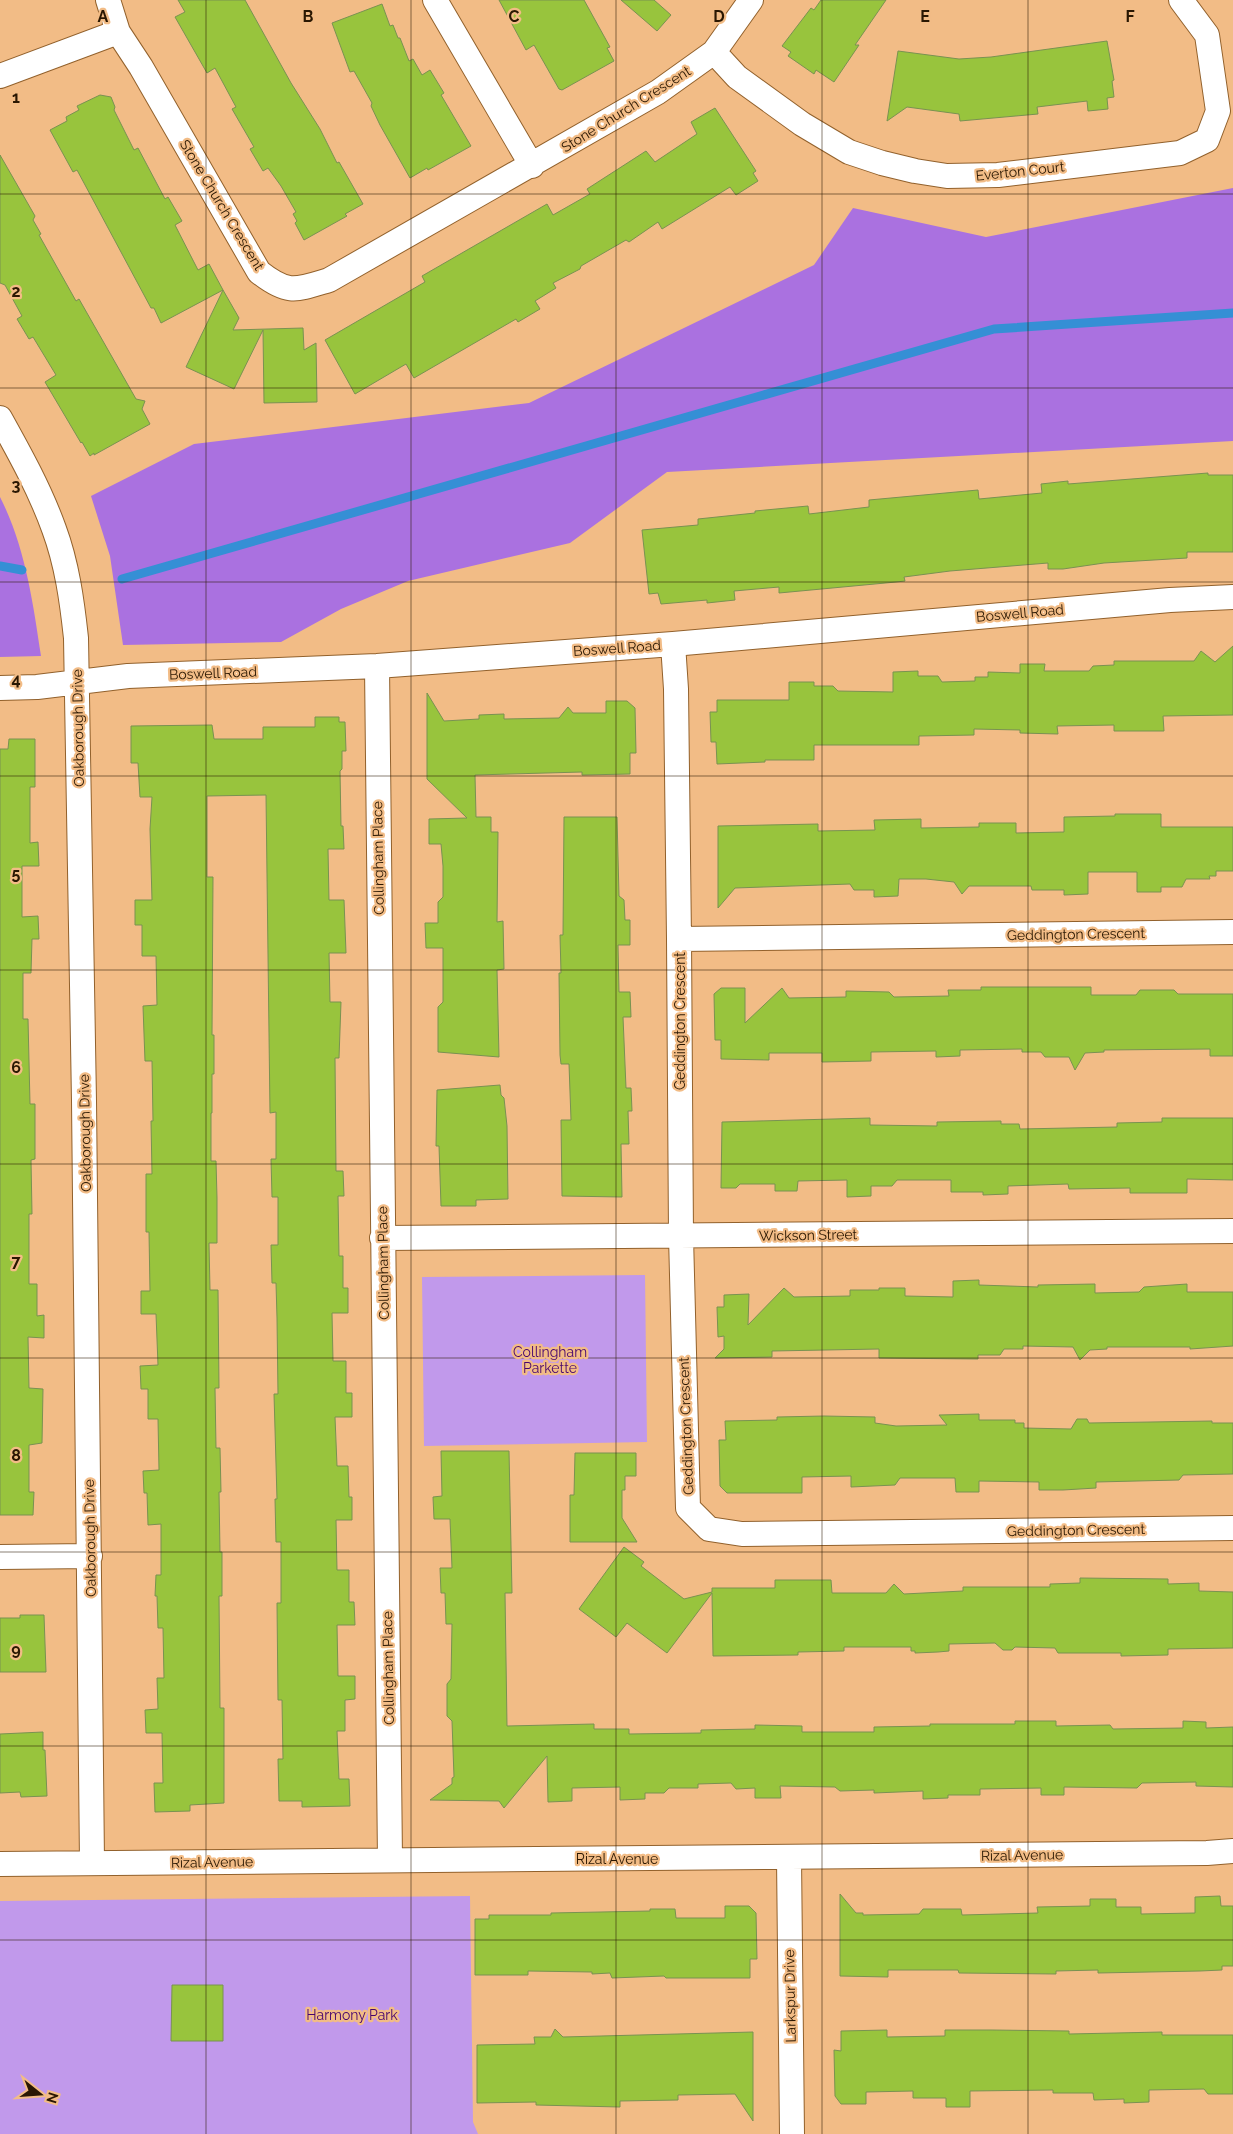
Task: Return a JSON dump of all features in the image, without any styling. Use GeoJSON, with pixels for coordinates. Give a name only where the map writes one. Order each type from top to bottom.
{"type":"FeatureCollection","features":[{"type":"Feature","properties":{"kind":"street","name":"Stone Church Crescent"},"geometry":{"type":"LineString","coordinates":[[108,0],[118,32],[141,67],[259,272],[276,286],[298,290],[329,280],[532,166],[658,92],[714,52],[751,0]]}},
{"type":"Feature","properties":{"kind":"street"},"geometry":{"type":"LineString","coordinates":[[435,0],[532,166]]}},
{"type":"Feature","properties":{"kind":"street","name":"Everton Court"},"geometry":{"type":"LineString","coordinates":[[714,52],[737,77],[802,124],[849,152],[882,164],[915,171],[948,176],[998,175],[1180,153],[1207,140],[1218,112],[1207,35],[1181,0]]}},
{"type":"Feature","properties":{"kind":"street"},"geometry":{"type":"LineString","coordinates":[[0,76],[118,32]]}},
{"type":"Feature","properties":{"kind":"street","name":"Oakborough Drive"},"geometry":{"type":"LineString","coordinates":[[0,418],[40,495],[54,529],[62,554],[74,614],[77,682],[90,1556],[92,1863]]}},
{"type":"Feature","properties":{"kind":"street","name":"Boswell Road"},"geometry":{"type":"LineString","coordinates":[[0,688],[37,687],[128,676],[377,666],[673,644],[1087,606],[1233,597]]}},
{"type":"Feature","properties":{"kind":"street","name":"Geddington Crescent"},"geometry":{"type":"LineString","coordinates":[[673,644],[676,689],[681,1236],[688,1508],[709,1529],[742,1534],[1233,1528]]}},
{"type":"Feature","properties":{"kind":"street","name":"Collingham Place"},"geometry":{"type":"LineString","coordinates":[[377,666],[390,1860]]}},
{"type":"Feature","properties":{"kind":"street","name":"Geddington Crescent"},"geometry":{"type":"LineString","coordinates":[[679,939],[1233,932]]}},
{"type":"Feature","properties":{"kind":"street","name":"Wickson Street"},"geometry":{"type":"LineString","coordinates":[[382,1238],[1233,1231]]}},
{"type":"Feature","properties":{"kind":"street"},"geometry":{"type":"LineString","coordinates":[[0,1557],[90,1556]]}},
{"type":"Feature","properties":{"kind":"street","name":"Rizal Avenue"},"geometry":{"type":"LineString","coordinates":[[0,1864],[789,1858],[1207,1853],[1233,1851]]}},
{"type":"Feature","properties":{"kind":"street","name":"Larkspur Drive"},"geometry":{"type":"LineString","coordinates":[[789,1858],[792,2134]]}},
{"type":"Feature","properties":{"kind":"green space","name":"Collingham Parkette"},"geometry":{"type":"Polygon","coordinates":[[[645,1275],[647,1442],[424,1446],[422,1277],[645,1275]]]}},
{"type":"Feature","properties":{"kind":"green space","name":"Harmony Park"},"geometry":{"type":"Polygon","coordinates":[[[470,1896],[473,2122],[478,2134],[0,2134],[0,1901],[470,1896]]]}},
{"type":"Feature","properties":{"kind":"shaded area"},"geometry":{"type":"Polygon","coordinates":[[[1233,188],[1233,441],[667,472],[570,543],[408,581],[341,609],[281,642],[123,645],[110,556],[91,496],[194,444],[529,403],[814,265],[853,208],[986,237],[1233,188]]]}},
{"type":"Feature","properties":{"kind":"shaded area"},"geometry":{"type":"Polygon","coordinates":[[[0,497],[9,516],[22,555],[41,656],[0,657],[0,497]]]}},
{"type":"Feature","properties":{"kind":"building"},"geometry":{"type":"Polygon","coordinates":[[[178,0],[245,0],[291,83],[320,129],[337,163],[339,162],[363,204],[345,214],[347,216],[304,240],[295,223],[297,221],[293,214],[296,212],[281,186],[268,168],[263,171],[250,149],[254,147],[232,109],[236,107],[215,68],[207,73],[175,17],[185,12],[178,0]]]}},
{"type":"Feature","properties":{"kind":"building"},"geometry":{"type":"Polygon","coordinates":[[[499,0],[584,0],[610,47],[607,48],[614,61],[562,90],[559,89],[534,45],[526,50],[499,0]]]}},
{"type":"Feature","properties":{"kind":"building"},"geometry":{"type":"Polygon","coordinates":[[[621,0],[654,0],[671,15],[657,31],[621,0]]]}},
{"type":"Feature","properties":{"kind":"building"},"geometry":{"type":"Polygon","coordinates":[[[821,0],[886,0],[855,45],[859,45],[834,82],[816,70],[814,74],[788,56],[791,52],[782,46],[811,8],[814,10],[821,0]]]}},
{"type":"Feature","properties":{"kind":"building"},"geometry":{"type":"Polygon","coordinates":[[[382,4],[390,26],[393,25],[409,61],[413,59],[422,75],[430,70],[444,93],[441,95],[471,146],[410,178],[380,125],[371,106],[372,103],[354,71],[350,72],[332,23],[382,4]]]}},
{"type":"Feature","properties":{"kind":"building"},"geometry":{"type":"Polygon","coordinates":[[[1107,41],[1114,80],[1112,81],[1114,97],[1107,98],[1108,109],[1088,111],[1087,101],[1037,107],[1038,114],[960,121],[959,114],[907,107],[887,121],[898,51],[959,59],[991,57],[1107,41]]]}},
{"type":"Feature","properties":{"kind":"building"},"geometry":{"type":"Polygon","coordinates":[[[100,95],[111,97],[115,107],[114,110],[134,150],[138,148],[165,199],[168,197],[182,221],[175,225],[198,270],[209,264],[223,290],[161,323],[154,308],[151,308],[77,170],[73,172],[50,130],[67,121],[66,117],[79,110],[77,106],[100,95]]]}},
{"type":"Feature","properties":{"kind":"building"},"geometry":{"type":"Polygon","coordinates":[[[715,108],[756,171],[753,173],[758,181],[736,195],[730,187],[662,229],[658,222],[629,242],[626,240],[581,266],[580,269],[553,283],[556,288],[535,301],[540,309],[518,322],[516,319],[414,378],[406,364],[355,394],[325,340],[425,282],[422,276],[547,204],[553,215],[590,194],[587,189],[646,151],[655,162],[697,134],[691,122],[715,108]]]}},
{"type":"Feature","properties":{"kind":"building"},"geometry":{"type":"Polygon","coordinates":[[[0,155],[35,216],[33,220],[41,234],[39,235],[76,301],[79,299],[136,399],[145,401],[142,409],[150,424],[94,455],[94,453],[90,456],[81,443],[45,382],[56,375],[33,337],[29,339],[17,319],[22,316],[5,285],[0,283],[0,155]]]}},
{"type":"Feature","properties":{"kind":"building"},"geometry":{"type":"Polygon","coordinates":[[[223,290],[239,318],[233,330],[303,328],[304,350],[316,343],[317,402],[264,403],[263,330],[234,389],[186,367],[223,290]]]}},
{"type":"Feature","properties":{"kind":"building"},"geometry":{"type":"Polygon","coordinates":[[[1208,473],[1208,475],[1233,475],[1233,552],[1187,552],[1187,558],[1104,563],[1063,569],[1048,569],[1048,563],[950,571],[904,577],[905,581],[779,593],[779,587],[734,591],[735,600],[707,603],[707,600],[661,604],[658,593],[649,594],[642,530],[698,525],[698,519],[755,513],[755,511],[808,506],[809,514],[869,507],[869,500],[978,490],[979,499],[1042,493],[1041,484],[1068,481],[1068,484],[1208,473]]]}},
{"type":"Feature","properties":{"kind":"building"},"geometry":{"type":"Polygon","coordinates":[[[1233,646],[1233,715],[1163,716],[1164,731],[1114,731],[1114,725],[1057,726],[1058,734],[1020,733],[1020,730],[974,729],[974,735],[919,736],[919,745],[814,745],[814,760],[765,760],[765,762],[717,764],[716,742],[711,742],[710,712],[717,712],[717,700],[789,700],[789,682],[814,682],[814,686],[833,686],[838,691],[893,692],[893,672],[918,671],[918,676],[938,676],[942,682],[975,681],[975,677],[988,677],[988,672],[1020,673],[1020,664],[1045,664],[1044,671],[1089,671],[1093,666],[1114,665],[1114,661],[1194,661],[1201,651],[1215,662],[1233,646]]]}},
{"type":"Feature","properties":{"kind":"building"},"geometry":{"type":"Polygon","coordinates":[[[427,693],[444,721],[479,719],[479,715],[504,714],[504,719],[559,718],[568,707],[573,713],[606,713],[606,701],[627,701],[635,708],[636,753],[630,753],[630,774],[582,775],[582,772],[475,775],[476,817],[491,817],[491,832],[498,832],[497,922],[503,921],[504,969],[497,970],[499,1057],[438,1052],[438,1007],[443,1002],[443,948],[426,948],[425,923],[438,923],[438,902],[443,897],[443,866],[441,844],[429,844],[429,819],[467,818],[427,779],[427,693]]]}},
{"type":"Feature","properties":{"kind":"building"},"geometry":{"type":"Polygon","coordinates":[[[315,717],[339,717],[339,722],[345,722],[346,751],[342,751],[342,769],[340,771],[341,826],[343,826],[344,849],[328,849],[329,900],[344,900],[346,953],[329,953],[330,1002],[341,1002],[339,1058],[335,1058],[336,1171],[343,1171],[344,1196],[338,1196],[339,1256],[343,1256],[343,1288],[348,1288],[348,1313],[332,1313],[333,1361],[346,1361],[346,1393],[352,1393],[352,1417],[335,1417],[337,1466],[348,1466],[349,1497],[352,1497],[352,1520],[336,1520],[337,1570],[349,1570],[349,1602],[354,1602],[355,1625],[337,1625],[338,1676],[355,1676],[355,1699],[345,1700],[345,1731],[337,1731],[339,1779],[349,1779],[350,1806],[302,1807],[302,1801],[279,1801],[278,1759],[283,1759],[282,1700],[278,1700],[277,1603],[281,1603],[281,1542],[276,1542],[275,1499],[277,1499],[274,1394],[278,1394],[277,1318],[276,1283],[272,1283],[271,1245],[278,1245],[278,1197],[272,1197],[271,1159],[276,1159],[276,1112],[270,1113],[266,795],[207,796],[207,877],[213,877],[212,1035],[214,1035],[214,1074],[212,1074],[211,1161],[216,1161],[217,1198],[217,1243],[209,1243],[210,1290],[218,1290],[219,1388],[215,1388],[216,1448],[220,1448],[221,1492],[219,1492],[220,1552],[222,1552],[222,1596],[219,1596],[220,1708],[224,1708],[224,1803],[190,1805],[190,1811],[155,1812],[154,1783],[163,1783],[162,1733],[146,1733],[145,1710],[158,1709],[157,1678],[164,1678],[163,1628],[158,1628],[157,1596],[155,1596],[156,1575],[161,1575],[161,1524],[148,1525],[147,1493],[144,1493],[143,1471],[159,1470],[158,1419],[148,1419],[148,1389],[141,1389],[140,1366],[158,1365],[156,1314],[141,1314],[141,1291],[150,1291],[149,1232],[146,1232],[146,1174],[152,1174],[151,1121],[153,1121],[152,1061],[145,1061],[143,1006],[157,1005],[156,956],[142,956],[142,925],[135,925],[135,900],[152,900],[150,829],[152,797],[140,797],[138,763],[131,763],[131,726],[212,725],[214,739],[263,739],[263,727],[315,727],[315,717]]]}},
{"type":"Feature","properties":{"kind":"building"},"geometry":{"type":"Polygon","coordinates":[[[9,739],[35,739],[35,787],[30,787],[30,843],[38,842],[39,866],[22,866],[22,917],[38,916],[39,939],[32,939],[31,973],[23,973],[23,1019],[28,1019],[30,1104],[35,1104],[35,1159],[31,1160],[32,1214],[29,1214],[29,1284],[37,1284],[37,1316],[44,1315],[44,1338],[28,1337],[29,1388],[43,1389],[42,1443],[29,1445],[29,1492],[34,1492],[33,1515],[0,1515],[0,749],[8,749],[9,739]]]}},
{"type":"Feature","properties":{"kind":"building"},"geometry":{"type":"Polygon","coordinates":[[[1115,814],[1161,814],[1161,827],[1233,827],[1233,871],[1216,871],[1216,876],[1209,876],[1210,879],[1186,879],[1182,887],[1161,887],[1161,892],[1137,892],[1137,872],[1088,872],[1088,894],[1064,895],[1064,890],[1032,890],[1031,886],[969,886],[962,894],[954,882],[926,879],[899,879],[898,896],[874,897],[874,890],[854,890],[850,884],[735,888],[718,908],[718,826],[818,824],[818,831],[875,830],[874,820],[921,819],[921,828],[979,827],[979,823],[1016,823],[1016,833],[1064,832],[1064,817],[1115,816],[1115,814]]]}},
{"type":"Feature","properties":{"kind":"building"},"geometry":{"type":"Polygon","coordinates":[[[564,817],[617,817],[619,896],[624,900],[625,920],[630,920],[630,945],[618,945],[619,992],[630,992],[631,1017],[623,1017],[626,1088],[631,1088],[632,1111],[628,1111],[629,1144],[621,1144],[622,1197],[562,1196],[561,1120],[571,1120],[569,1064],[561,1064],[560,1055],[559,973],[561,973],[560,935],[563,935],[564,817]]]}},
{"type":"Feature","properties":{"kind":"building"},"geometry":{"type":"Polygon","coordinates":[[[981,987],[1091,987],[1091,995],[1136,995],[1140,990],[1174,990],[1178,994],[1233,994],[1233,1056],[1210,1056],[1210,1049],[1104,1050],[1104,1052],[1085,1053],[1075,1070],[1069,1057],[1045,1057],[1041,1052],[1022,1052],[1022,1049],[960,1050],[960,1056],[936,1057],[936,1051],[871,1052],[871,1061],[822,1062],[822,1053],[769,1053],[769,1060],[721,1059],[721,1040],[715,1040],[714,994],[721,988],[745,988],[745,1023],[782,988],[789,998],[846,997],[846,991],[889,992],[894,997],[949,996],[948,990],[981,990],[981,987]]]}},
{"type":"Feature","properties":{"kind":"building"},"geometry":{"type":"Polygon","coordinates":[[[500,1085],[501,1095],[504,1098],[507,1126],[508,1199],[476,1200],[476,1206],[441,1206],[439,1146],[436,1146],[437,1090],[500,1085]]]}},
{"type":"Feature","properties":{"kind":"building"},"geometry":{"type":"Polygon","coordinates":[[[870,1118],[870,1125],[937,1126],[937,1122],[1001,1121],[1001,1124],[1019,1124],[1020,1129],[1117,1127],[1117,1123],[1162,1122],[1162,1118],[1233,1118],[1233,1180],[1187,1179],[1187,1193],[1130,1193],[1130,1188],[1069,1189],[1068,1184],[1008,1186],[1008,1194],[983,1195],[983,1192],[951,1192],[951,1180],[897,1180],[892,1186],[871,1186],[871,1196],[847,1197],[847,1180],[798,1181],[797,1191],[775,1191],[775,1184],[740,1184],[736,1188],[721,1188],[722,1122],[870,1118]]]}},
{"type":"Feature","properties":{"kind":"building"},"geometry":{"type":"Polygon","coordinates":[[[979,1280],[979,1285],[1038,1287],[1038,1285],[1095,1284],[1095,1293],[1139,1292],[1144,1287],[1187,1284],[1187,1292],[1233,1292],[1233,1346],[1190,1349],[1190,1347],[1107,1347],[1107,1349],[1090,1350],[1080,1360],[1073,1347],[1023,1346],[1023,1349],[1004,1349],[1000,1355],[978,1355],[978,1359],[879,1358],[879,1349],[772,1351],[772,1357],[715,1358],[724,1349],[724,1336],[718,1337],[717,1307],[724,1307],[724,1295],[749,1294],[748,1325],[784,1288],[794,1297],[850,1296],[850,1290],[905,1288],[905,1296],[953,1297],[953,1281],[979,1280]]]}},
{"type":"Feature","properties":{"kind":"building"},"geometry":{"type":"Polygon","coordinates":[[[979,1414],[979,1420],[1015,1420],[1015,1423],[1024,1423],[1024,1428],[1071,1429],[1077,1419],[1087,1419],[1089,1423],[1212,1421],[1212,1423],[1233,1423],[1233,1474],[1183,1475],[1179,1480],[1096,1482],[1096,1488],[1063,1490],[1039,1490],[1039,1482],[979,1481],[979,1492],[956,1492],[955,1478],[900,1478],[895,1485],[851,1487],[851,1476],[802,1477],[802,1493],[727,1493],[720,1486],[719,1440],[726,1440],[725,1421],[777,1420],[777,1417],[824,1416],[875,1417],[875,1423],[896,1426],[947,1425],[939,1415],[979,1414]]]}},
{"type":"Feature","properties":{"kind":"building"},"geometry":{"type":"Polygon","coordinates":[[[441,1451],[509,1451],[512,1593],[505,1593],[507,1726],[594,1724],[594,1729],[629,1729],[629,1734],[701,1733],[701,1730],[755,1729],[755,1725],[802,1726],[802,1732],[874,1732],[874,1727],[930,1726],[930,1724],[1015,1724],[1015,1721],[1056,1721],[1056,1726],[1110,1725],[1113,1729],[1183,1728],[1183,1721],[1206,1722],[1206,1728],[1233,1727],[1233,1787],[1196,1786],[1196,1782],[1142,1783],[1137,1788],[1064,1787],[1064,1795],[1041,1795],[1041,1788],[980,1789],[980,1795],[948,1795],[948,1798],[923,1799],[923,1791],[874,1793],[874,1790],[840,1791],[835,1787],[780,1786],[781,1798],[755,1798],[755,1788],[736,1789],[731,1783],[698,1784],[698,1788],[669,1788],[664,1793],[645,1793],[645,1799],[620,1800],[620,1787],[572,1788],[572,1801],[548,1802],[547,1756],[504,1808],[499,1801],[430,1800],[452,1784],[452,1778],[454,1777],[452,1721],[447,1716],[447,1684],[451,1679],[452,1624],[446,1624],[445,1593],[441,1593],[440,1568],[452,1568],[450,1519],[434,1519],[433,1497],[442,1496],[441,1451]]]}},
{"type":"Feature","properties":{"kind":"building"},"geometry":{"type":"Polygon","coordinates":[[[575,1453],[636,1453],[636,1476],[625,1476],[625,1490],[622,1490],[622,1518],[637,1542],[570,1542],[570,1495],[574,1495],[575,1453]]]}},
{"type":"Feature","properties":{"kind":"building"},"geometry":{"type":"Polygon","coordinates":[[[624,1547],[644,1562],[641,1566],[684,1599],[712,1592],[712,1588],[775,1588],[775,1580],[831,1580],[832,1593],[886,1593],[894,1584],[904,1594],[963,1591],[963,1587],[1050,1587],[1050,1584],[1080,1583],[1080,1578],[1168,1579],[1168,1584],[1199,1583],[1199,1591],[1233,1592],[1233,1648],[1168,1649],[1168,1655],[1121,1656],[1121,1653],[1058,1653],[1055,1648],[1015,1647],[1012,1650],[1003,1650],[995,1643],[949,1644],[949,1651],[938,1652],[915,1653],[915,1651],[911,1651],[911,1647],[844,1647],[844,1651],[798,1652],[798,1655],[713,1656],[712,1593],[667,1653],[627,1623],[616,1637],[579,1609],[624,1547]]]}},
{"type":"Feature","properties":{"kind":"building"},"geometry":{"type":"Polygon","coordinates":[[[20,1615],[44,1615],[46,1672],[0,1672],[0,1618],[20,1618],[20,1615]]]}},
{"type":"Feature","properties":{"kind":"building"},"geometry":{"type":"Polygon","coordinates":[[[43,1732],[47,1796],[21,1797],[20,1792],[0,1793],[0,1734],[43,1732]]]}},
{"type":"Feature","properties":{"kind":"building"},"geometry":{"type":"Polygon","coordinates":[[[840,1894],[856,1913],[863,1913],[863,1915],[919,1914],[923,1909],[961,1909],[962,1915],[1038,1913],[1037,1907],[1090,1906],[1090,1899],[1116,1899],[1116,1907],[1141,1907],[1141,1914],[1195,1913],[1195,1897],[1220,1896],[1221,1906],[1233,1906],[1233,1966],[1222,1966],[1222,1970],[1200,1971],[1098,1973],[1098,1970],[1056,1971],[1056,1974],[959,1973],[958,1970],[888,1970],[888,1977],[840,1976],[840,1894]]]}},
{"type":"Feature","properties":{"kind":"building"},"geometry":{"type":"Polygon","coordinates":[[[725,1906],[749,1906],[756,1913],[757,1959],[750,1959],[750,1978],[666,1978],[664,1976],[612,1978],[610,1973],[528,1971],[528,1975],[475,1975],[475,1919],[489,1919],[489,1915],[551,1915],[551,1913],[675,1909],[676,1918],[725,1918],[725,1906]]]}},
{"type":"Feature","properties":{"kind":"building"},"geometry":{"type":"Polygon","coordinates":[[[172,1985],[223,1985],[223,2041],[171,2041],[172,1985]]]}},
{"type":"Feature","properties":{"kind":"building"},"geometry":{"type":"Polygon","coordinates":[[[555,2029],[563,2037],[753,2032],[753,2121],[735,2094],[678,2095],[678,2100],[620,2101],[620,2107],[536,2105],[536,2102],[477,2103],[477,2045],[535,2044],[534,2037],[551,2037],[555,2029]]]}},
{"type":"Feature","properties":{"kind":"building"},"geometry":{"type":"Polygon","coordinates":[[[887,2030],[887,2037],[945,2036],[945,2030],[1069,2031],[1069,2034],[1162,2032],[1162,2035],[1233,2035],[1233,2094],[1208,2094],[1204,2089],[1149,2090],[1149,2102],[1124,2103],[1124,2099],[1094,2100],[1093,2093],[1053,2093],[1053,2090],[970,2091],[970,2107],[946,2107],[946,2098],[913,2098],[913,2091],[866,2092],[866,2104],[841,2104],[835,2096],[834,2050],[841,2051],[841,2031],[887,2030]]]}},
{"type":"Feature","properties":{"kind":"waterway"},"geometry":{"type":"LineString","coordinates":[[122,579],[994,329],[1233,313]]}},
{"type":"Feature","properties":{"kind":"waterway"},"geometry":{"type":"LineString","coordinates":[[0,566],[22,570]]}}]}
